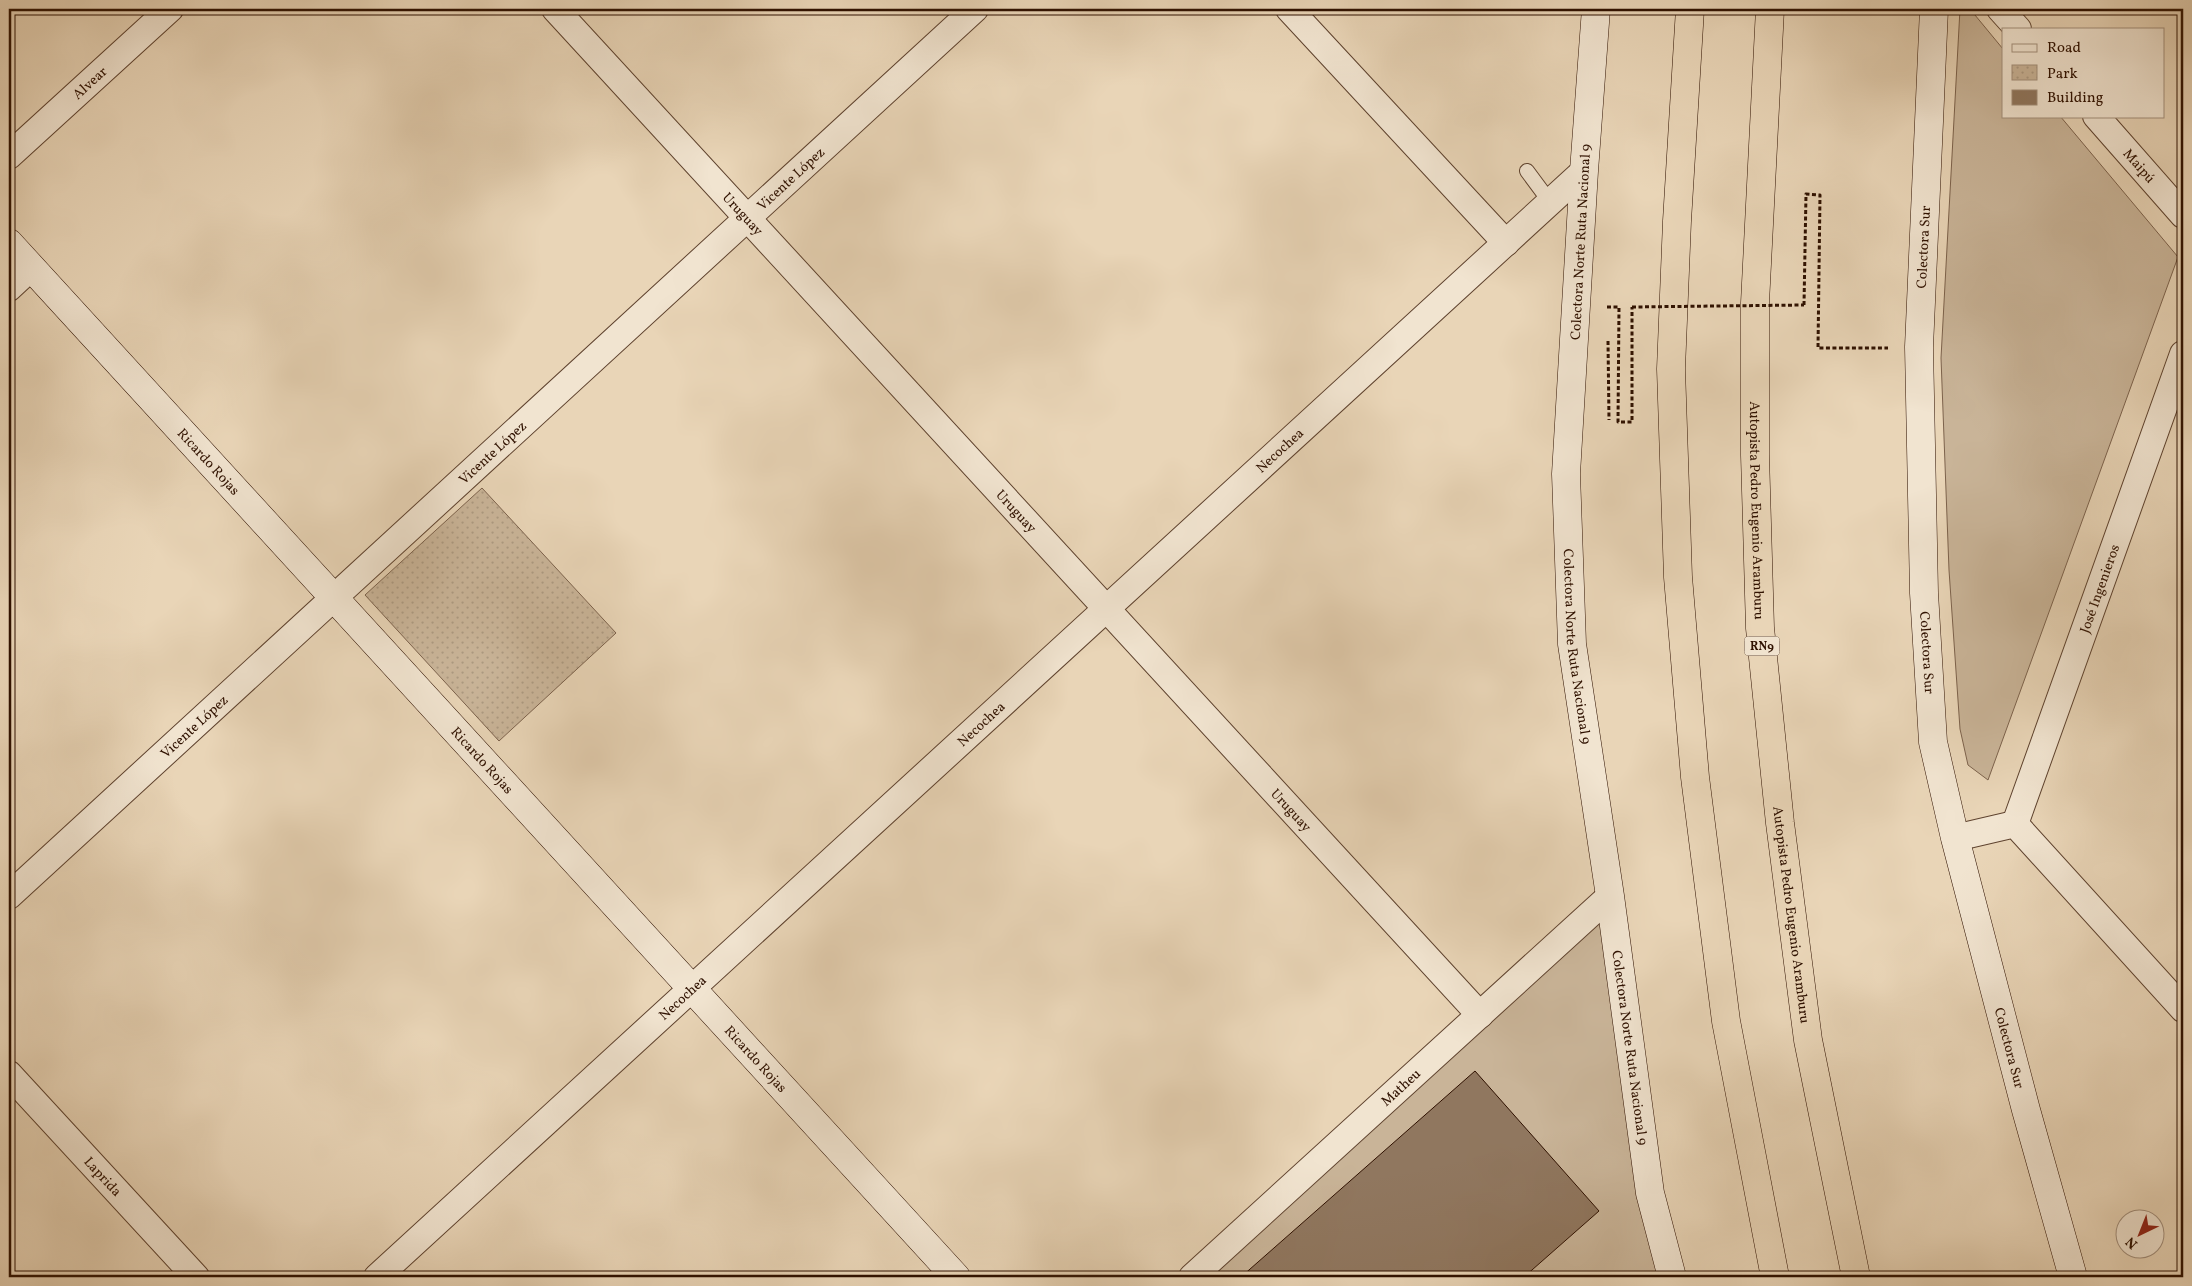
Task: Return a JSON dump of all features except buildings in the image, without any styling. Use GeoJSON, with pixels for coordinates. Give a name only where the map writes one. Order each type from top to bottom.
{"type":"FeatureCollection","features":[{"type":"Feature","properties":{"kind":"highway"},"geometry":{"type":"LineString","coordinates":[[1690,9],[1670,368],[1678,577],[1695,777],[1726,1021],[1775,1277]]}},
{"type":"Feature","properties":{"kind":"highway","name":"Autopista Pedro Eugenio Aramburu"},"geometry":{"type":"LineString","coordinates":[[1770,9],[1755,303],[1755,455],[1760,628],[1780,823],[1808,1040],[1856,1277]]}},
{"type":"Feature","properties":{"kind":"street","name":"Alvear"},"geometry":{"type":"LineString","coordinates":[[9,156],[170,9]]}},
{"type":"Feature","properties":{"kind":"street","name":"Uruguay"},"geometry":{"type":"LineString","coordinates":[[555,9],[1480,1015]]}},
{"type":"Feature","properties":{"kind":"street","name":"Vicente López"},"geometry":{"type":"LineString","coordinates":[[9,896],[975,9]]}},
{"type":"Feature","properties":{"kind":"street"},"geometry":{"type":"LineString","coordinates":[[1289,9],[1506,243]]}},
{"type":"Feature","properties":{"kind":"street","name":"Colectora Norte Ruta Nacional 9"},"geometry":{"type":"LineString","coordinates":[[1596,9],[1584,171],[1566,474],[1572,644],[1610,896],[1650,1193],[1672,1277]]}},
{"type":"Feature","properties":{"kind":"street","name":"Colectora Sur"},"geometry":{"type":"LineString","coordinates":[[1934,9],[1918,347],[1924,594],[1933,742],[1955,838],[2026,1110],[2074,1277]]}},
{"type":"Feature","properties":{"kind":"street"},"geometry":{"type":"LineString","coordinates":[[2000,9],[2017,28]]}},
{"type":"Feature","properties":{"kind":"street","name":"Maipú"},"geometry":{"type":"LineString","coordinates":[[2098,118],[2183,215]]}},
{"type":"Feature","properties":{"kind":"street","name":"Necochea"},"geometry":{"type":"LineString","coordinates":[[377,1277],[1584,171]]}},
{"type":"Feature","properties":{"kind":"street","name":"Ricardo Rojas"},"geometry":{"type":"LineString","coordinates":[[9,243],[329,602],[687,993],[956,1277]]}},
{"type":"Feature","properties":{"kind":"street","name":"Ricardo Rojas"},"geometry":{"type":"LineString","coordinates":[[13,274],[329,602]]}},
{"type":"Feature","properties":{"kind":"street","name":"José Ingenieros"},"geometry":{"type":"LineString","coordinates":[[2015,824],[2183,354]]}},
{"type":"Feature","properties":{"kind":"street"},"geometry":{"type":"LineString","coordinates":[[1955,838],[2015,824],[2183,1009]]}},
{"type":"Feature","properties":{"kind":"street","name":"Matheu"},"geometry":{"type":"LineString","coordinates":[[1192,1277],[1610,896]]}},
{"type":"Feature","properties":{"kind":"street","name":"Ricardo Rojas"},"geometry":{"type":"LineString","coordinates":[[687,993],[938,1277]]}},
{"type":"Feature","properties":{"kind":"street","name":"Laprida"},"geometry":{"type":"LineString","coordinates":[[9,1074],[196,1277]]}},
{"type":"Feature","properties":{"kind":"lane"},"geometry":{"type":"LineString","coordinates":[[1527,171],[1550,202]]}},
{"type":"Feature","properties":{"kind":"path"},"geometry":{"type":"LineString","coordinates":[[1577,307],[1619,307],[1618,422],[1632,422],[1632,307],[1804,305],[1806,194],[1820,195],[1818,348],[1918,347]]}},
{"type":"Feature","properties":{"kind":"green space"},"geometry":{"type":"Polygon","coordinates":[[[1960,9],[1970,9],[2002,48],[2002,118],[2062,118],[2178,257],[1988,780],[1968,765],[1960,729],[1949,570],[1941,358],[1960,9]]]}},
{"type":"Feature","properties":{"kind":"green space"},"geometry":{"type":"Polygon","coordinates":[[[482,488],[616,633],[499,741],[365,595],[482,488]]]}},
{"type":"Feature","properties":{"kind":"green space"},"geometry":{"type":"Polygon","coordinates":[[[1610,896],[1672,1277],[1194,1277],[1610,896]]]}}]}
